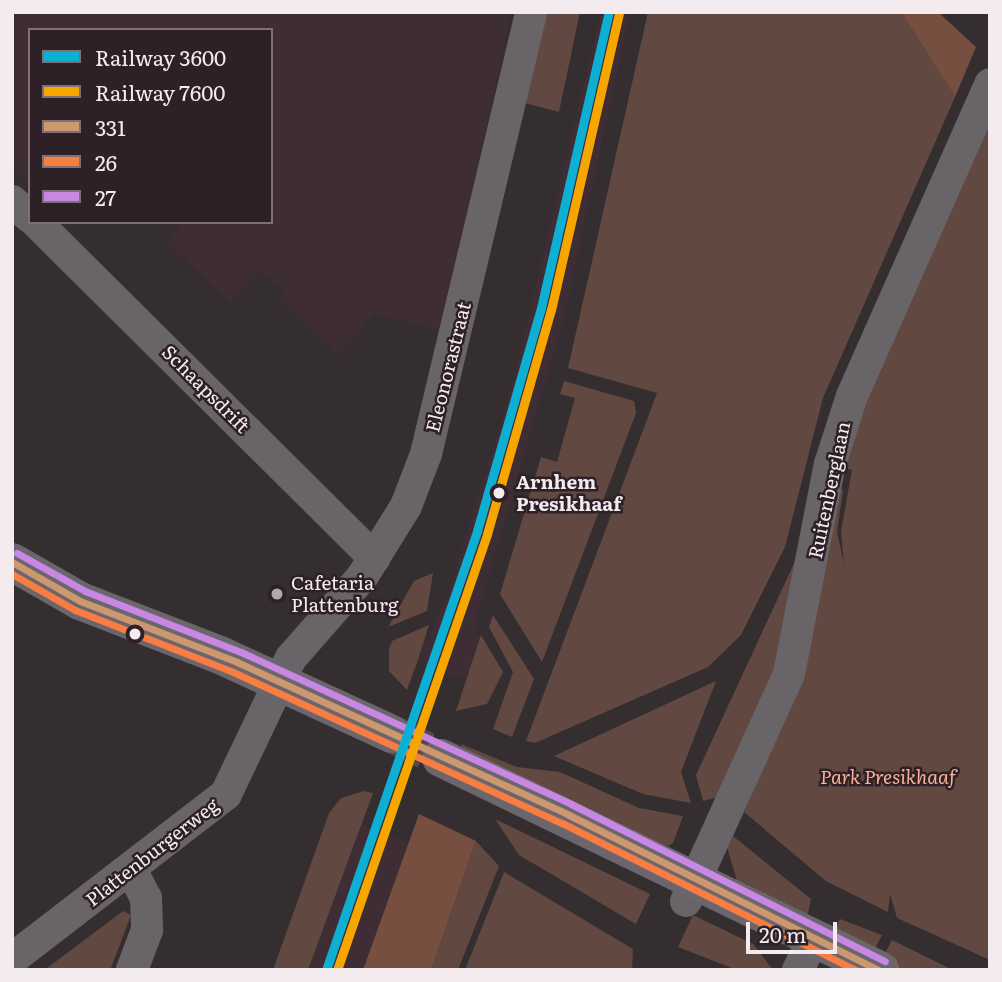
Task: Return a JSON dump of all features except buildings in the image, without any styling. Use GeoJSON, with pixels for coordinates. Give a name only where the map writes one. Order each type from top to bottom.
{"type":"FeatureCollection","features":[{"type":"Feature","properties":{"kind":"street","name":"Eleonorastraat"},"geometry":{"type":"LineString","coordinates":[[273,693],[309,632],[374,558],[406,506],[426,454],[531,12]]}},
{"type":"Feature","properties":{"kind":"street","name":"Ruitenberglaan"},"geometry":{"type":"LineString","coordinates":[[691,889],[789,674],[831,464],[852,396],[990,84]]}},
{"type":"Feature","properties":{"kind":"street"},"geometry":{"type":"LineString","coordinates":[[12,201],[28,215]]}},
{"type":"Feature","properties":{"kind":"street","name":"Schaapsdrift"},"geometry":{"type":"LineString","coordinates":[[38,224],[374,558]]}},
{"type":"Feature","properties":{"kind":"street"},"geometry":{"type":"LineString","coordinates":[[12,562],[80,601],[387,746]]}},
{"type":"Feature","properties":{"kind":"street"},"geometry":{"type":"LineString","coordinates":[[12,593],[273,693]]}},
{"type":"Feature","properties":{"kind":"street","name":"Plattenburgerweg"},"geometry":{"type":"LineString","coordinates":[[12,959],[226,794],[273,693]]}},
{"type":"Feature","properties":{"kind":"street"},"geometry":{"type":"LineString","coordinates":[[436,769],[691,889],[810,959],[880,970]]}},
{"type":"Feature","properties":{"kind":"street"},"geometry":{"type":"LineString","coordinates":[[131,869],[146,898],[147,929],[132,970]]}},
{"type":"Feature","properties":{"kind":"shaded area"},"geometry":{"type":"Polygon","coordinates":[[[12,12],[512,12],[440,330],[375,314],[338,356],[278,299],[284,290],[260,271],[231,302],[166,242],[181,224],[273,224],[273,28],[28,28],[28,183],[12,169],[12,12]]]}},
{"type":"Feature","properties":{"kind":"shaded area"},"geometry":{"type":"Polygon","coordinates":[[[601,12],[630,12],[565,313],[479,610],[475,633],[481,635],[466,681],[418,660],[447,597],[511,391],[601,12]]]}},
{"type":"Feature","properties":{"kind":"shaded area"},"geometry":{"type":"Polygon","coordinates":[[[901,12],[938,12],[976,47],[955,97],[901,12]]]}},
{"type":"Feature","properties":{"kind":"shaded area"},"geometry":{"type":"Polygon","coordinates":[[[419,814],[476,841],[431,970],[363,970],[419,814]]]}},
{"type":"Feature","properties":{"kind":"shaded area"},"geometry":{"type":"Polygon","coordinates":[[[362,825],[409,843],[363,970],[308,970],[362,825]]]}},
{"type":"Feature","properties":{"kind":"green space"},"geometry":{"type":"Polygon","coordinates":[[[539,12],[580,12],[559,112],[521,102],[539,12]]]}},
{"type":"Feature","properties":{"kind":"green space"},"geometry":{"type":"Polygon","coordinates":[[[648,12],[901,12],[955,97],[823,398],[785,547],[741,635],[708,667],[535,743],[526,741],[657,393],[568,368],[648,12]]]}},
{"type":"Feature","properties":{"kind":"green space","name":"Park Presikhaaf"},"geometry":{"type":"Polygon","coordinates":[[[984,124],[990,130],[990,960],[897,918],[890,894],[888,912],[826,881],[744,812],[789,709],[837,489],[843,490],[837,532],[844,564],[841,531],[852,470],[841,467],[849,434],[984,124]]]}},
{"type":"Feature","properties":{"kind":"green space"},"geometry":{"type":"Polygon","coordinates":[[[564,381],[634,401],[636,413],[542,662],[500,594],[541,457],[557,462],[575,398],[560,394],[564,381]]]}},
{"type":"Feature","properties":{"kind":"green space"},"geometry":{"type":"Polygon","coordinates":[[[803,544],[786,642],[722,796],[703,801],[696,775],[803,544]]]}},
{"type":"Feature","properties":{"kind":"green space"},"geometry":{"type":"Polygon","coordinates":[[[433,573],[427,611],[388,627],[414,581],[433,573]]]}},
{"type":"Feature","properties":{"kind":"green space"},"geometry":{"type":"Polygon","coordinates":[[[493,615],[534,679],[512,737],[493,729],[513,672],[489,627],[493,615]]]}},
{"type":"Feature","properties":{"kind":"green space"},"geometry":{"type":"Polygon","coordinates":[[[429,625],[407,690],[389,671],[389,649],[392,641],[429,625]]]}},
{"type":"Feature","properties":{"kind":"green space"},"geometry":{"type":"Polygon","coordinates":[[[481,635],[503,672],[487,704],[456,711],[481,635]]]}},
{"type":"Feature","properties":{"kind":"green space"},"geometry":{"type":"Polygon","coordinates":[[[716,681],[681,772],[691,803],[643,794],[554,756],[716,681]]]}},
{"type":"Feature","properties":{"kind":"green space"},"geometry":{"type":"Polygon","coordinates":[[[461,744],[517,767],[560,772],[639,808],[683,816],[673,843],[668,846],[467,761],[461,744]]]}},
{"type":"Feature","properties":{"kind":"green space"},"geometry":{"type":"Polygon","coordinates":[[[364,791],[373,793],[308,970],[273,970],[329,813],[341,798],[364,791]]]}},
{"type":"Feature","properties":{"kind":"green space"},"geometry":{"type":"Polygon","coordinates":[[[495,819],[650,894],[636,924],[519,855],[495,819]]]}},
{"type":"Feature","properties":{"kind":"green space"},"geometry":{"type":"Polygon","coordinates":[[[733,836],[811,899],[806,923],[738,884],[727,847],[733,836]]]}},
{"type":"Feature","properties":{"kind":"green space"},"geometry":{"type":"Polygon","coordinates":[[[476,841],[499,866],[458,970],[431,970],[476,841]]]}},
{"type":"Feature","properties":{"kind":"green space"},"geometry":{"type":"Polygon","coordinates":[[[504,872],[633,949],[632,970],[465,970],[504,872]]]}},
{"type":"Feature","properties":{"kind":"green space"},"geometry":{"type":"Polygon","coordinates":[[[123,911],[131,915],[111,968],[47,968],[123,911]]]}},
{"type":"Feature","properties":{"kind":"green space"},"geometry":{"type":"Polygon","coordinates":[[[693,915],[753,944],[773,970],[737,970],[678,947],[693,915]]]}},
{"type":"Feature","properties":{"kind":"green space"},"geometry":{"type":"Polygon","coordinates":[[[840,919],[882,935],[871,956],[831,935],[840,919]]]}},
{"type":"Feature","properties":{"kind":"green space"},"geometry":{"type":"Polygon","coordinates":[[[892,940],[953,970],[898,970],[881,961],[892,940]]]}},
{"type":"Feature","properties":{"kind":"tunnel"},"geometry":{"type":"LineString","coordinates":[[392,734],[441,758]]}},
{"type":"Feature","properties":{"kind":"rail line","name":"3600"},"geometry":{"type":"LineString","coordinates":[[326,970],[477,531],[541,308],[609,12]]}},
{"type":"Feature","properties":{"kind":"rail line","name":"7600"},"geometry":{"type":"LineString","coordinates":[[337,970],[487,534],[551,310],[619,14]]}},
{"type":"Feature","properties":{"kind":"transit line","name":"27"},"geometry":{"type":"LineString","coordinates":[[17,553],[85,591],[241,652],[571,804],[885,961]]}},
{"type":"Feature","properties":{"kind":"transit line","name":"331"},"geometry":{"type":"LineString","coordinates":[[12,562],[80,601],[237,662],[567,814],[879,970]]}},
{"type":"Feature","properties":{"kind":"transit line","name":"26"},"geometry":{"type":"LineString","coordinates":[[12,574],[75,610],[233,672],[562,823],[856,970]]}},
{"type":"Feature","properties":{"kind":"place","name":"Arnhem Presikhaaf"},"geometry":{"type":"Point","coordinates":[499,493]}},
{"type":"Feature","properties":{"kind":"place","name":"Cafetaria Plattenburg"},"geometry":{"type":"Point","coordinates":[277,594]}}]}
